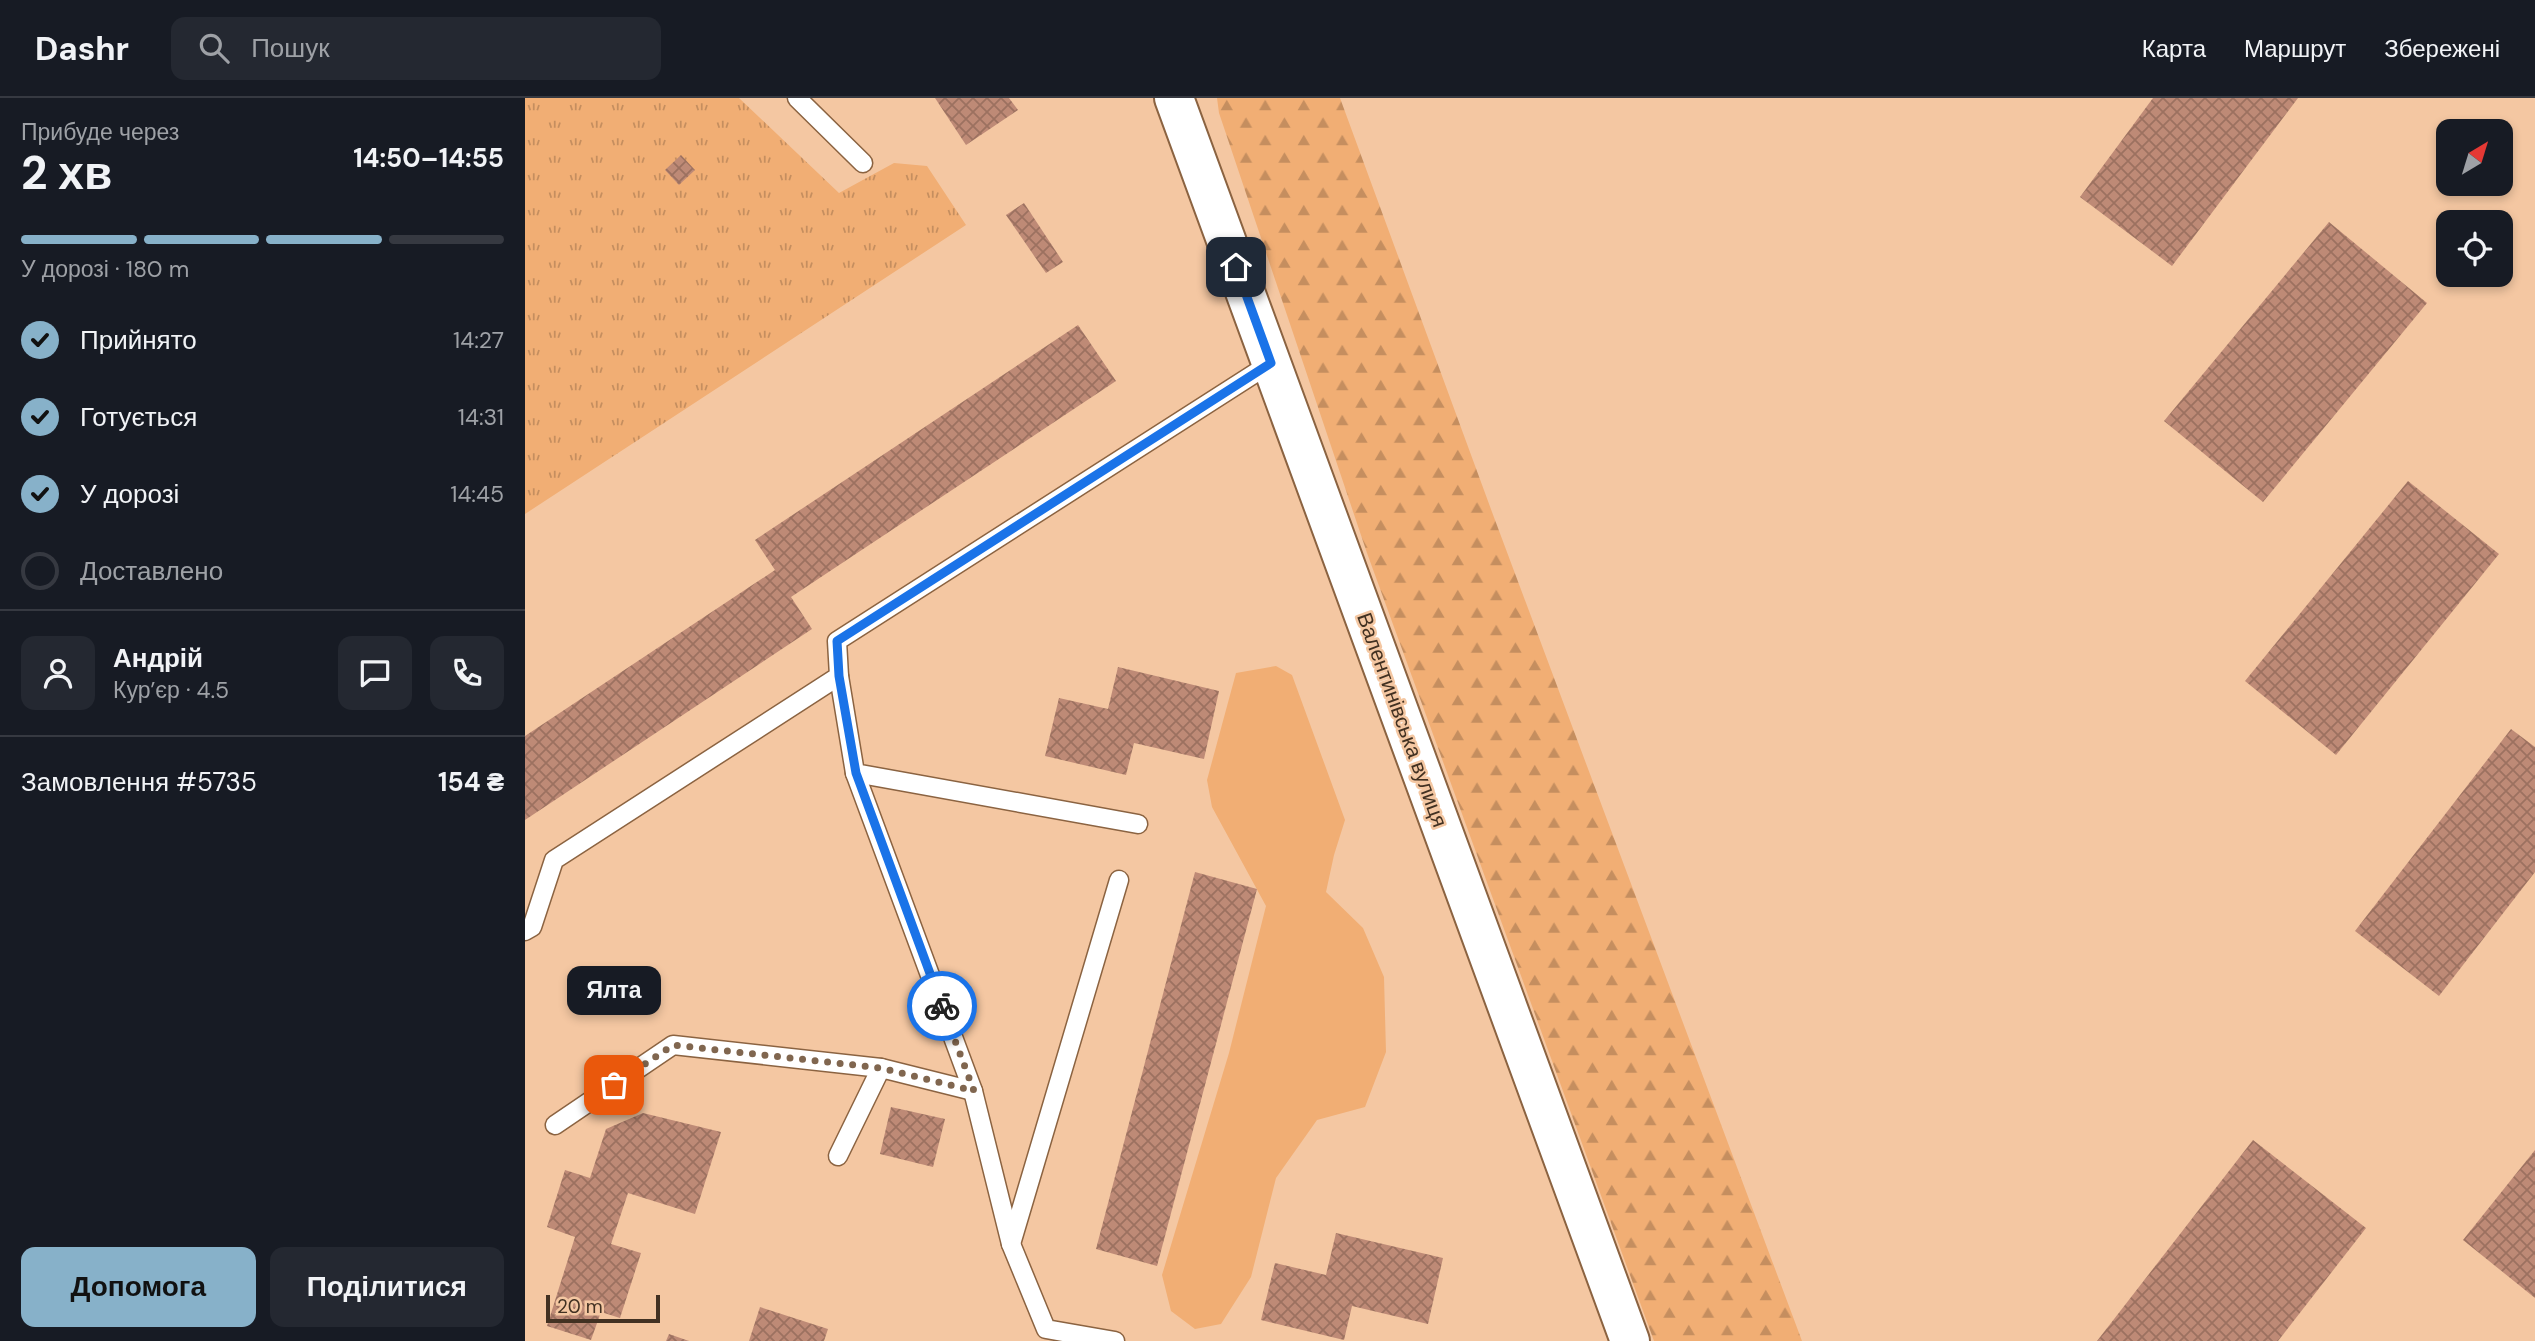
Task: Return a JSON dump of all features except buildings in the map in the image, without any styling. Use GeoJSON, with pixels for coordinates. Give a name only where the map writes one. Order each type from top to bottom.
{"type":"FeatureCollection","features":[{"type":"Feature","properties":{"kind":"street","name":"Валентинівська вулиця"},"geometry":{"type":"LineString","coordinates":[[1174,98],[1630,1341]]}},
{"type":"Feature","properties":{"kind":"lane"},"geometry":{"type":"LineString","coordinates":[[797,98],[863,163]]}},
{"type":"Feature","properties":{"kind":"lane"},"geometry":{"type":"LineString","coordinates":[[1115,1341],[1046,1329],[1011,1244],[974,1091],[856,773],[839,676],[837,641],[1271,363]]}},
{"type":"Feature","properties":{"kind":"lane"},"geometry":{"type":"LineString","coordinates":[[525,932],[532,927],[554,860],[839,676]]}},
{"type":"Feature","properties":{"kind":"lane"},"geometry":{"type":"LineString","coordinates":[[856,773],[1137,824]]}},
{"type":"Feature","properties":{"kind":"lane"},"geometry":{"type":"LineString","coordinates":[[1011,1244],[1119,880]]}},
{"type":"Feature","properties":{"kind":"lane"},"geometry":{"type":"LineString","coordinates":[[555,1125],[673,1045],[881,1068],[974,1091]]}},
{"type":"Feature","properties":{"kind":"lane"},"geometry":{"type":"LineString","coordinates":[[838,1156],[881,1068]]}},
{"type":"Feature","properties":{"kind":"green space"},"geometry":{"type":"Polygon","coordinates":[[[525,98],[739,98],[839,193],[894,163],[927,166],[966,225],[525,514],[525,98]]]}},
{"type":"Feature","properties":{"kind":"green space"},"geometry":{"type":"Polygon","coordinates":[[[1217,98],[1340,98],[1802,1341],[1654,1341],[1367,553],[1219,113],[1217,98]]]}},
{"type":"Feature","properties":{"kind":"green space"},"geometry":{"type":"Polygon","coordinates":[[[1276,666],[1292,675],[1345,820],[1326,892],[1363,928],[1384,977],[1386,1052],[1365,1107],[1317,1120],[1276,1178],[1251,1277],[1221,1324],[1195,1329],[1171,1311],[1162,1275],[1229,1053],[1266,906],[1212,807],[1207,780],[1236,673],[1276,666]]]}},
{"type":"Feature","properties":{"kind":"way so far"},"geometry":{"type":"LineString","coordinates":[[614,1085],[673,1045],[881,1068],[974,1091],[942,1006]]}},
{"type":"Feature","properties":{"kind":"place","name":"Ялта"},"geometry":{"type":"Point","coordinates":[614,1085]}},
{"type":"Feature","properties":{"kind":"route"},"geometry":{"type":"LineString","coordinates":[[942,1006],[856,773],[839,676],[837,641],[1271,363],[1236,267]]}}]}
